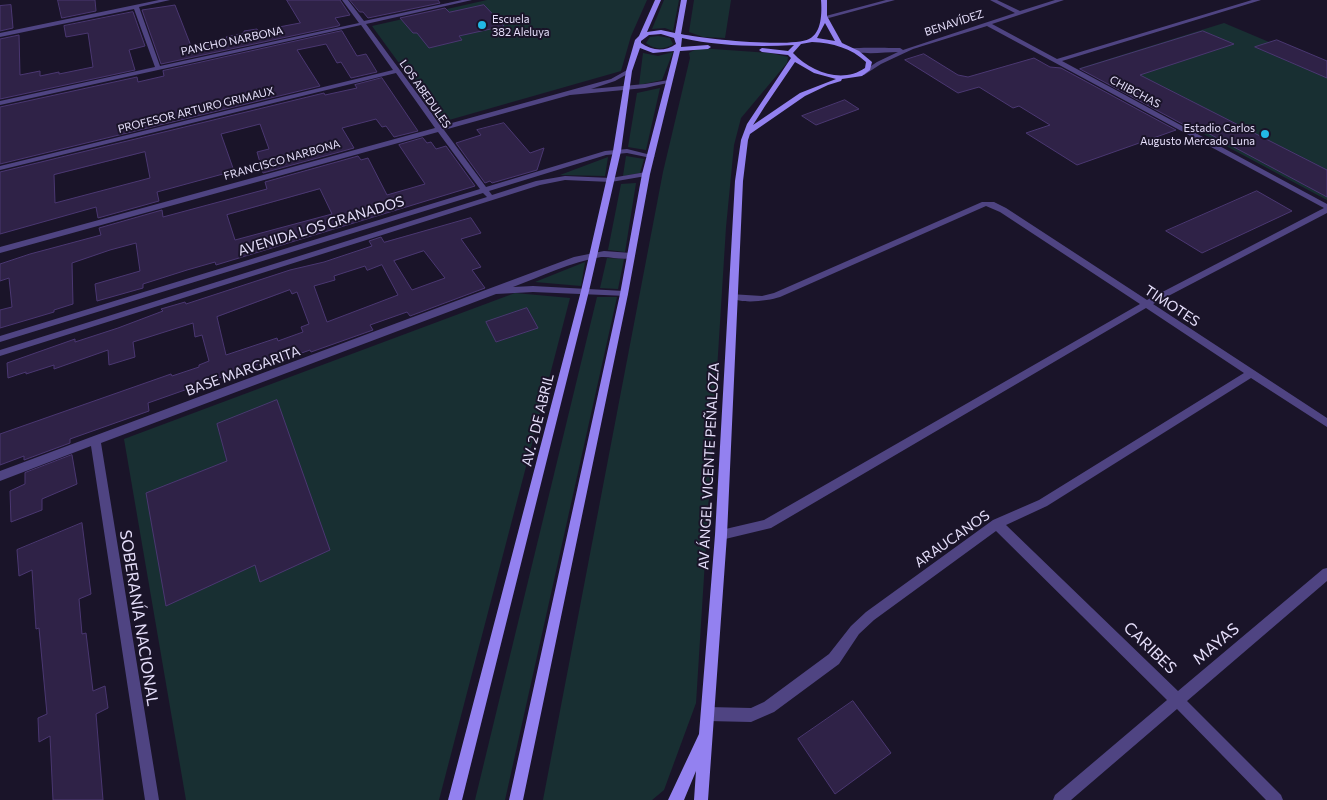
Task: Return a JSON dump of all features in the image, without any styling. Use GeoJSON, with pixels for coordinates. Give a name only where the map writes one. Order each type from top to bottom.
{"type":"FeatureCollection","features":[{"type":"Feature","properties":{"kind":"main road","name":"AV. 2 DE ABRIL"},"geometry":{"type":"LineString","coordinates":[[455,800],[585,291],[617,151],[629,71],[640,40],[658,0]]}},
{"type":"Feature","properties":{"kind":"main road"},"geometry":{"type":"LineString","coordinates":[[516,800],[624,294],[646,174],[669,82],[684,0]]}},
{"type":"Feature","properties":{"kind":"main road"},"geometry":{"type":"LineString","coordinates":[[824,0],[825,17],[839,43]]}},
{"type":"Feature","properties":{"kind":"main road"},"geometry":{"type":"LineString","coordinates":[[812,40],[817,35],[825,17]]}},
{"type":"Feature","properties":{"kind":"main road"},"geometry":{"type":"LineString","coordinates":[[746,134],[795,97],[808,90],[824,83],[854,77],[864,73],[868,69],[868,62],[863,56],[839,43],[812,40],[799,43],[777,44],[700,40],[676,44],[649,50],[640,40],[654,32],[668,33],[676,44],[697,47],[766,50],[792,56],[820,74],[836,78],[854,77]]}},
{"type":"Feature","properties":{"kind":"main road","name":"AV ÁNGEL VICENTE PEÑALOZA"},"geometry":{"type":"LineString","coordinates":[[701,800],[721,535],[740,181],[746,134],[757,112],[788,70],[792,56],[799,43]]}},
{"type":"Feature","properties":{"kind":"main road"},"geometry":{"type":"LineString","coordinates":[[675,800],[707,731]]}},
{"type":"Feature","properties":{"kind":"street"},"geometry":{"type":"LineString","coordinates":[[0,34],[167,0]]}},
{"type":"Feature","properties":{"kind":"street","name":"LOS ABEDULES"},"geometry":{"type":"LineString","coordinates":[[344,0],[490,198]]}},
{"type":"Feature","properties":{"kind":"street","name":"PANCHO NARBONA"},"geometry":{"type":"LineString","coordinates":[[0,103],[469,0]]}},
{"type":"Feature","properties":{"kind":"street"},"geometry":{"type":"LineString","coordinates":[[825,17],[892,0]]}},
{"type":"Feature","properties":{"kind":"street"},"geometry":{"type":"LineString","coordinates":[[993,0],[1019,13]]}},
{"type":"Feature","properties":{"kind":"street","name":"BENAVÍDEZ"},"geometry":{"type":"LineString","coordinates":[[864,73],[879,63],[911,48],[1061,0]]}},
{"type":"Feature","properties":{"kind":"street"},"geometry":{"type":"LineString","coordinates":[[1056,60],[1258,0]]}},
{"type":"Feature","properties":{"kind":"street"},"geometry":{"type":"LineString","coordinates":[[136,6],[158,68]]}},
{"type":"Feature","properties":{"kind":"street","name":"CHIBCHAS"},"geometry":{"type":"LineString","coordinates":[[986,23],[1327,208]]}},
{"type":"Feature","properties":{"kind":"street","name":"BENAVÍDEZ"},"geometry":{"type":"LineString","coordinates":[[851,49],[885,52],[911,48]]}},
{"type":"Feature","properties":{"kind":"street","name":"FRANCISCO NARBONA"},"geometry":{"type":"LineString","coordinates":[[0,250],[613,80],[629,71]]}},
{"type":"Feature","properties":{"kind":"street","name":"PROFESOR ARTURO GRIMAUX"},"geometry":{"type":"LineString","coordinates":[[0,168],[397,72]]}},
{"type":"Feature","properties":{"kind":"street","name":"FRANCISCO NARBONA"},"geometry":{"type":"LineString","coordinates":[[570,92],[648,87],[669,82]]}},
{"type":"Feature","properties":{"kind":"street","name":"AVENIDA LOS GRANADOS"},"geometry":{"type":"LineString","coordinates":[[0,339],[617,151],[651,156]]}},
{"type":"Feature","properties":{"kind":"street","name":"AVENIDA LOS GRANADOS"},"geometry":{"type":"LineString","coordinates":[[0,353],[554,179],[611,180],[646,174]]}},
{"type":"Feature","properties":{"kind":"street","name":"TIMOTES"},"geometry":{"type":"LineString","coordinates":[[733,296],[762,299],[777,295],[984,204],[991,204],[1003,210],[1327,423]]}},
{"type":"Feature","properties":{"kind":"street"},"geometry":{"type":"LineString","coordinates":[[721,535],[767,524],[1146,305],[1327,208]]}},
{"type":"Feature","properties":{"kind":"street","name":"BASE MARGARITA"},"geometry":{"type":"LineString","coordinates":[[0,476],[578,259],[604,254],[631,256]]}},
{"type":"Feature","properties":{"kind":"street","name":"BASE MARGARITA"},"geometry":{"type":"LineString","coordinates":[[495,291],[533,289],[624,294]]}},
{"type":"Feature","properties":{"kind":"street","name":"ARAUCANOS"},"geometry":{"type":"LineString","coordinates":[[708,714],[751,714],[769,707],[834,658],[855,630],[870,616],[998,524],[1043,503],[1251,373]]}},
{"type":"Feature","properties":{"kind":"street","name":"SOBERANÍA NACIONAL"},"geometry":{"type":"LineString","coordinates":[[95,440],[152,800]]}},
{"type":"Feature","properties":{"kind":"street","name":"CARIBES"},"geometry":{"type":"LineString","coordinates":[[998,524],[1276,800]]}},
{"type":"Feature","properties":{"kind":"street","name":"MAYAS"},"geometry":{"type":"LineString","coordinates":[[1060,800],[1327,573]]}},
{"type":"Feature","properties":{"kind":"green space"},"geometry":{"type":"Polygon","coordinates":[[[487,0],[647,0],[631,36],[621,71],[442,122],[372,26],[487,0]]]}},
{"type":"Feature","properties":{"kind":"green space"},"geometry":{"type":"Polygon","coordinates":[[[664,0],[679,0],[673,31],[665,28],[652,29],[664,0]]]}},
{"type":"Feature","properties":{"kind":"green space"},"geometry":{"type":"Polygon","coordinates":[[[694,0],[731,0],[725,38],[703,37],[689,32],[694,0]]]}},
{"type":"Feature","properties":{"kind":"green space","name":"Estadio Carlos Augusto Mercado Luna"},"geometry":{"type":"Polygon","coordinates":[[[1224,23],[1269,42],[1277,40],[1327,61],[1327,200],[1080,68],[1224,23]]]}},
{"type":"Feature","properties":{"kind":"green space"},"geometry":{"type":"Polygon","coordinates":[[[650,37],[670,38],[673,44],[660,48],[652,47],[646,43],[650,37]]]}},
{"type":"Feature","properties":{"kind":"green space"},"geometry":{"type":"Polygon","coordinates":[[[698,48],[770,53],[788,57],[787,63],[741,118],[734,145],[726,227],[696,703],[664,790],[652,800],[543,800],[663,172],[690,58],[689,53],[698,48]]]}},
{"type":"Feature","properties":{"kind":"green space"},"geometry":{"type":"Polygon","coordinates":[[[673,52],[662,80],[639,85],[643,53],[658,56],[673,52]]]}},
{"type":"Feature","properties":{"kind":"green space"},"geometry":{"type":"Polygon","coordinates":[[[660,88],[646,150],[628,147],[637,93],[660,88]]]}},
{"type":"Feature","properties":{"kind":"green space"},"geometry":{"type":"Polygon","coordinates":[[[626,156],[644,159],[640,173],[623,176],[626,156]]]}},
{"type":"Feature","properties":{"kind":"green space"},"geometry":{"type":"Polygon","coordinates":[[[608,157],[605,176],[560,175],[608,157]]]}},
{"type":"Feature","properties":{"kind":"green space"},"geometry":{"type":"Polygon","coordinates":[[[636,183],[625,252],[608,250],[621,184],[636,183]]]}},
{"type":"Feature","properties":{"kind":"green space"},"geometry":{"type":"Polygon","coordinates":[[[607,258],[624,259],[618,289],[600,288],[607,258]]]}},
{"type":"Feature","properties":{"kind":"green space"},"geometry":{"type":"Polygon","coordinates":[[[585,262],[581,286],[535,282],[585,262]]]}},
{"type":"Feature","properties":{"kind":"green space"},"geometry":{"type":"Polygon","coordinates":[[[515,293],[570,298],[439,800],[186,800],[124,439],[515,293]]]}},
{"type":"Feature","properties":{"kind":"green space"},"geometry":{"type":"Polygon","coordinates":[[[597,297],[617,297],[505,800],[475,800],[597,297]]]}},
{"type":"Feature","properties":{"kind":"building"},"geometry":{"type":"Polygon","coordinates":[[[58,0],[95,0],[96,11],[62,18],[58,0]]]}},
{"type":"Feature","properties":{"kind":"building"},"geometry":{"type":"Polygon","coordinates":[[[287,0],[340,0],[350,15],[335,18],[340,25],[338,26],[161,64],[142,10],[175,5],[191,46],[227,38],[244,33],[244,31],[257,29],[258,31],[300,23],[287,0]]]}},
{"type":"Feature","properties":{"kind":"building"},"geometry":{"type":"Polygon","coordinates":[[[350,0],[438,0],[440,3],[368,18],[350,0]]]}},
{"type":"Feature","properties":{"kind":"building"},"geometry":{"type":"Polygon","coordinates":[[[11,5],[13,28],[0,31],[0,6],[11,5]]]}},
{"type":"Feature","properties":{"kind":"building"},"geometry":{"type":"Polygon","coordinates":[[[484,5],[504,26],[459,36],[462,40],[429,48],[417,33],[413,33],[400,18],[445,8],[449,12],[484,5]]]}},
{"type":"Feature","properties":{"kind":"building"},"geometry":{"type":"Polygon","coordinates":[[[133,12],[145,46],[129,50],[135,70],[0,99],[0,39],[19,35],[20,75],[40,71],[40,76],[59,72],[59,74],[93,67],[88,33],[66,37],[64,26],[133,12]]]}},
{"type":"Feature","properties":{"kind":"building"},"geometry":{"type":"Polygon","coordinates":[[[342,31],[357,56],[366,54],[377,72],[351,78],[341,62],[337,63],[326,44],[297,50],[320,86],[0,164],[0,107],[137,77],[138,82],[164,76],[163,71],[342,31]]]}},
{"type":"Feature","properties":{"kind":"building"},"geometry":{"type":"Polygon","coordinates":[[[1203,31],[1234,44],[1140,75],[1327,170],[1327,197],[1191,124],[1186,126],[1080,69],[1203,31]]]}},
{"type":"Feature","properties":{"kind":"building"},"geometry":{"type":"Polygon","coordinates":[[[1277,40],[1327,61],[1327,78],[1255,47],[1277,40]]]}},
{"type":"Feature","properties":{"kind":"building"},"geometry":{"type":"Polygon","coordinates":[[[924,54],[958,75],[968,77],[1034,58],[1050,67],[1061,68],[1176,130],[1077,165],[1026,133],[1050,125],[1019,106],[1013,108],[979,87],[958,93],[905,60],[924,54]]]}},
{"type":"Feature","properties":{"kind":"building"},"geometry":{"type":"Polygon","coordinates":[[[382,78],[418,131],[394,137],[386,126],[382,127],[376,119],[342,128],[354,148],[263,173],[257,152],[269,149],[260,124],[221,134],[234,171],[157,192],[159,201],[98,218],[96,207],[0,234],[0,172],[324,93],[325,95],[357,88],[355,85],[382,78]],[[145,152],[54,175],[55,203],[150,178],[145,152]]]}},
{"type":"Feature","properties":{"kind":"building"},"geometry":{"type":"Polygon","coordinates":[[[845,100],[859,109],[816,125],[802,116],[845,100]]]}},
{"type":"Feature","properties":{"kind":"building"},"geometry":{"type":"Polygon","coordinates":[[[504,123],[530,153],[544,148],[537,170],[492,183],[490,181],[485,183],[456,143],[481,135],[477,130],[504,123]]]}},
{"type":"Feature","properties":{"kind":"building"},"geometry":{"type":"Polygon","coordinates":[[[423,138],[427,143],[431,142],[436,149],[446,146],[475,186],[216,265],[215,262],[187,270],[143,284],[143,288],[97,301],[95,284],[140,271],[136,243],[110,250],[72,263],[73,304],[54,310],[54,312],[0,328],[0,310],[12,307],[9,278],[0,281],[0,264],[101,235],[99,228],[162,210],[163,217],[267,189],[265,182],[358,156],[361,160],[368,158],[387,195],[425,184],[399,145],[423,138]],[[320,189],[227,215],[235,240],[332,214],[320,189]]]}},
{"type":"Feature","properties":{"kind":"building"},"geometry":{"type":"Polygon","coordinates":[[[1257,191],[1292,211],[1202,253],[1166,231],[1257,191]]]}},
{"type":"Feature","properties":{"kind":"building"},"geometry":{"type":"Polygon","coordinates":[[[471,218],[481,233],[461,239],[481,267],[472,270],[485,288],[410,316],[407,312],[370,325],[373,330],[311,352],[310,350],[268,365],[267,361],[148,403],[149,411],[70,439],[70,443],[24,460],[24,456],[0,465],[0,434],[171,374],[172,376],[199,367],[199,365],[209,361],[202,335],[195,337],[193,323],[133,342],[135,357],[109,365],[108,350],[54,369],[54,365],[8,378],[7,363],[75,339],[75,342],[118,328],[163,311],[161,309],[185,302],[186,304],[372,246],[369,241],[381,237],[384,242],[471,218]],[[424,251],[394,261],[412,290],[445,278],[424,251]],[[382,265],[367,270],[365,266],[334,276],[335,280],[314,286],[327,322],[398,295],[382,265]],[[290,290],[217,317],[226,355],[277,338],[278,341],[303,332],[301,327],[309,324],[297,292],[292,294],[290,290]]]}},
{"type":"Feature","properties":{"kind":"building"},"geometry":{"type":"Polygon","coordinates":[[[527,308],[538,328],[496,342],[486,322],[527,308]]]}},
{"type":"Feature","properties":{"kind":"building"},"geometry":{"type":"Polygon","coordinates":[[[277,400],[330,550],[260,582],[255,565],[166,606],[146,493],[227,461],[217,424],[277,400]]]}},
{"type":"Feature","properties":{"kind":"building"},"geometry":{"type":"Polygon","coordinates":[[[72,455],[77,484],[42,499],[42,510],[11,522],[10,491],[25,484],[25,473],[72,455]]]}},
{"type":"Feature","properties":{"kind":"building"},"geometry":{"type":"Polygon","coordinates":[[[82,523],[91,594],[79,599],[82,634],[86,633],[93,691],[105,686],[108,708],[96,714],[103,800],[53,800],[50,736],[39,742],[38,718],[47,714],[39,628],[36,629],[32,570],[19,576],[17,550],[82,523]]]}},
{"type":"Feature","properties":{"kind":"building"},"geometry":{"type":"Polygon","coordinates":[[[853,701],[891,753],[835,794],[798,739],[853,701]]]}},
{"type":"Feature","properties":{"kind":"place","name":"Escuela 382 Aleluya"},"geometry":{"type":"Point","coordinates":[482,25]}},
{"type":"Feature","properties":{"kind":"place","name":"Estadio Carlos Augusto Mercado Luna"},"geometry":{"type":"Point","coordinates":[1265,134]}}]}
